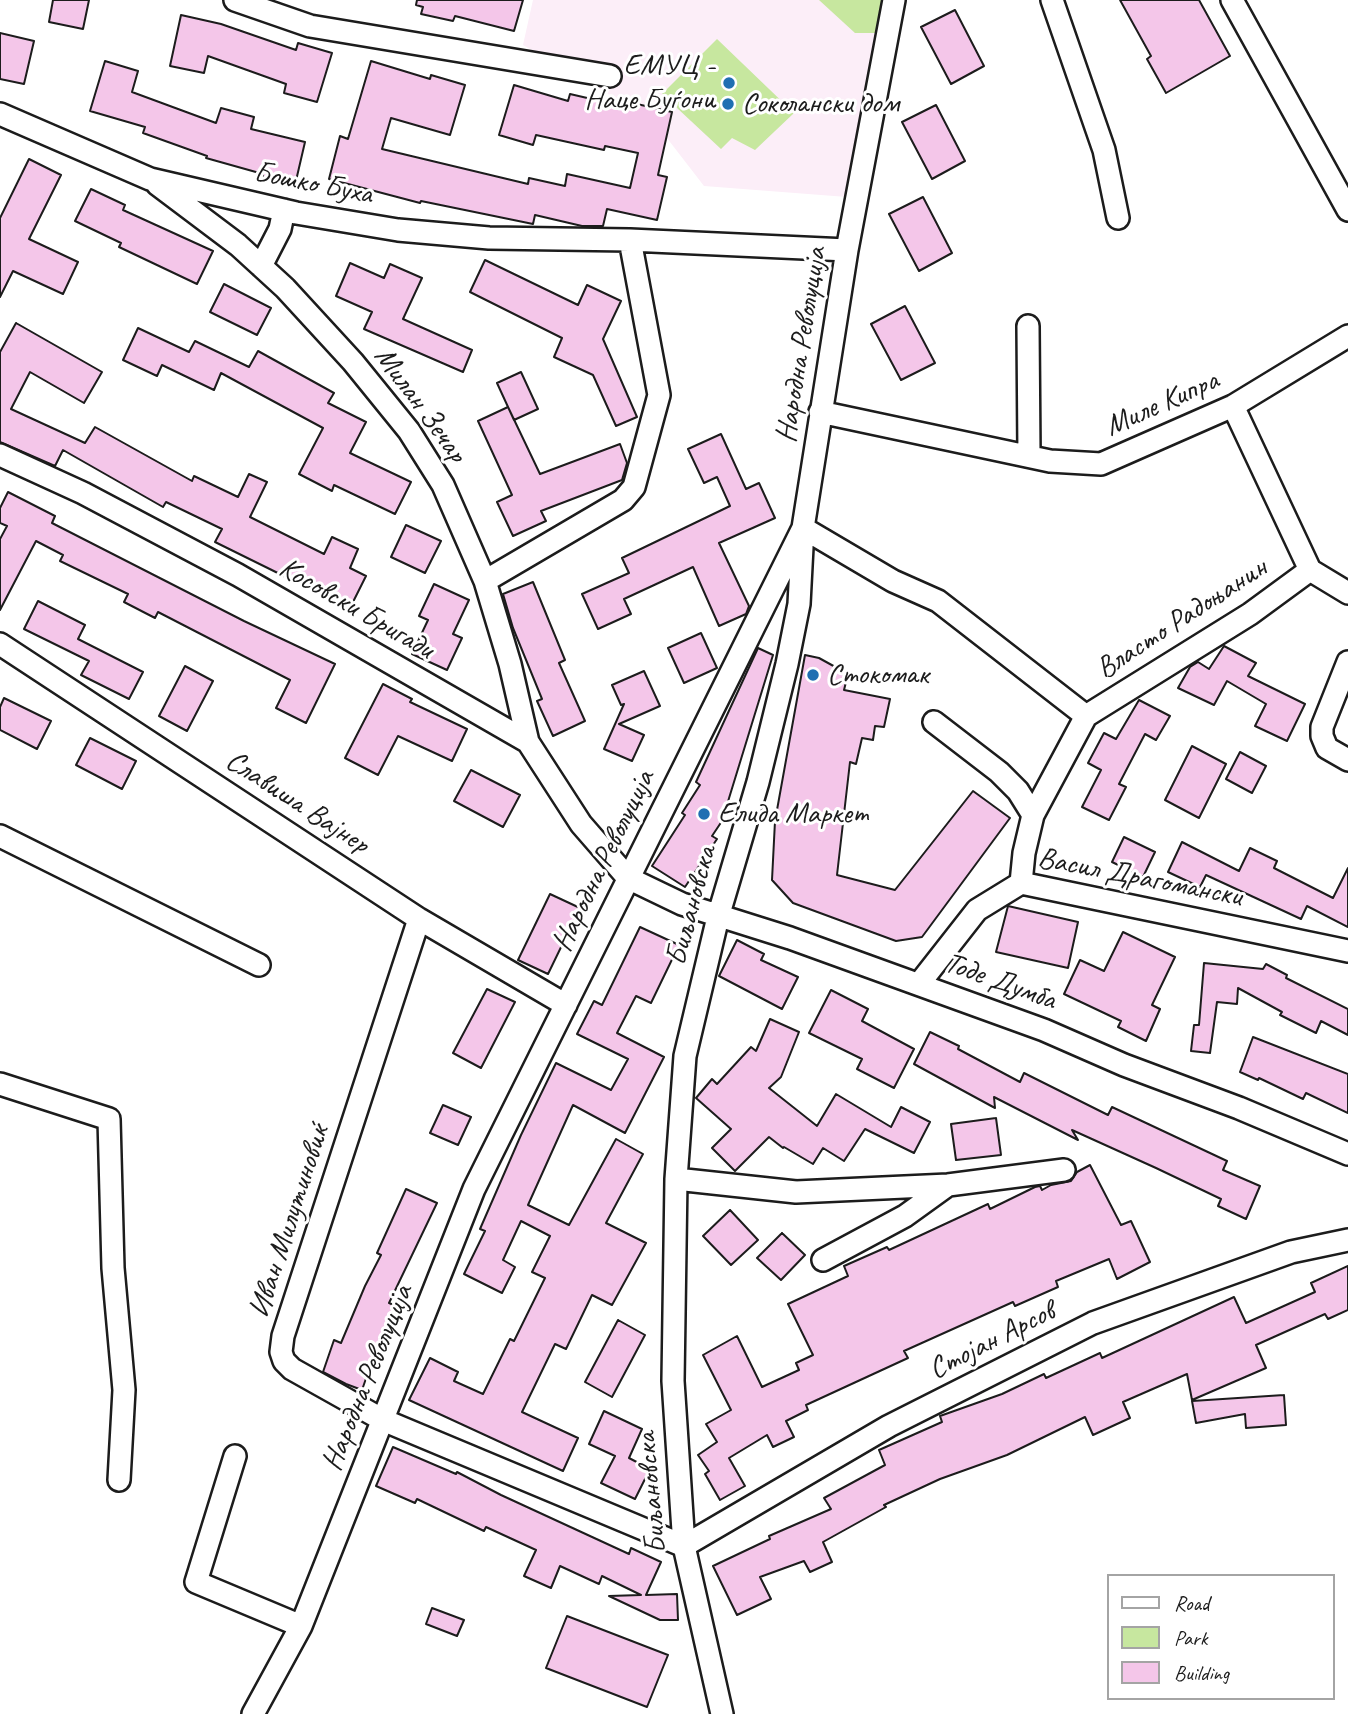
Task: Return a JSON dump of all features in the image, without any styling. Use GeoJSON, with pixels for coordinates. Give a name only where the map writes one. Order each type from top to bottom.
{"type":"FeatureCollection","features":[{"type":"Feature","properties":{"kind":"street"},"geometry":{"type":"LineString","coordinates":[[235,0],[310,26],[610,76]]}},
{"type":"Feature","properties":{"kind":"street","name":"Народна Револуција"},"geometry":{"type":"LineString","coordinates":[[253,1714],[301,1626],[474,1189],[803,528],[847,250],[894,0]]}},
{"type":"Feature","properties":{"kind":"street"},"geometry":{"type":"LineString","coordinates":[[1052,0],[1104,150],[1118,218]]}},
{"type":"Feature","properties":{"kind":"street"},"geometry":{"type":"LineString","coordinates":[[1232,0],[1347,207]]}},
{"type":"Feature","properties":{"kind":"street","name":"Бошко Буха"},"geometry":{"type":"LineString","coordinates":[[0,114],[149,179],[284,210],[398,230],[463,236],[847,250]]}},
{"type":"Feature","properties":{"kind":"street","name":"Милан Зечар"},"geometry":{"type":"LineString","coordinates":[[149,179],[238,244],[353,362],[409,431],[443,485],[485,581],[510,664],[528,742]]}},
{"type":"Feature","properties":{"kind":"street"},"geometry":{"type":"LineString","coordinates":[[261,267],[280,229],[284,210]]}},
{"type":"Feature","properties":{"kind":"street"},"geometry":{"type":"LineString","coordinates":[[485,581],[623,500],[634,487],[659,395],[630,240]]}},
{"type":"Feature","properties":{"kind":"street"},"geometry":{"type":"LineString","coordinates":[[1028,326],[1029,456]]}},
{"type":"Feature","properties":{"kind":"street","name":"Миле Кипра"},"geometry":{"type":"LineString","coordinates":[[820,412],[1050,461],[1101,464],[1233,406],[1348,336]]}},
{"type":"Feature","properties":{"kind":"street"},"geometry":{"type":"LineString","coordinates":[[1233,406],[1310,570],[1348,593]]}},
{"type":"Feature","properties":{"kind":"street","name":"Косовски Бригади"},"geometry":{"type":"LineString","coordinates":[[0,456],[83,493],[238,575],[528,742],[582,824],[628,878]]}},
{"type":"Feature","properties":{"kind":"street","name":"Власто Радоњанин"},"geometry":{"type":"LineString","coordinates":[[803,528],[893,581],[938,601],[1086,716]]}},
{"type":"Feature","properties":{"kind":"street","name":"Биљановска"},"geometry":{"type":"LineString","coordinates":[[722,1714],[684,1546],[673,1381],[676,1180],[685,1056],[718,916],[758,782],[787,664],[799,604],[803,528]]}},
{"type":"Feature","properties":{"kind":"street","name":"Власто Радоњанин"},"geometry":{"type":"LineString","coordinates":[[1021,883],[1024,853],[1033,815],[1086,716],[1250,614],[1310,570]]}},
{"type":"Feature","properties":{"kind":"street","name":"Славиша Вајнер"},"geometry":{"type":"LineString","coordinates":[[0,644],[419,919],[566,1005]]}},
{"type":"Feature","properties":{"kind":"street"},"geometry":{"type":"LineString","coordinates":[[1348,662],[1322,727],[1327,748],[1348,760]]}},
{"type":"Feature","properties":{"kind":"street"},"geometry":{"type":"LineString","coordinates":[[934,722],[999,772],[1018,791],[1033,815]]}},
{"type":"Feature","properties":{"kind":"street"},"geometry":{"type":"LineString","coordinates":[[0,836],[259,965]]}},
{"type":"Feature","properties":{"kind":"street","name":"Тоде Думба"},"geometry":{"type":"LineString","coordinates":[[628,878],[682,904],[790,938],[1044,1030],[1124,1065],[1239,1108],[1348,1154]]}},
{"type":"Feature","properties":{"kind":"street","name":"Васил Драгомански"},"geometry":{"type":"LineString","coordinates":[[919,984],[977,910],[1021,883],[1348,951]]}},
{"type":"Feature","properties":{"kind":"street","name":"Иван Милутиновиќ"},"geometry":{"type":"LineString","coordinates":[[419,919],[283,1336],[281,1352],[284,1362],[383,1420],[684,1546]]}},
{"type":"Feature","properties":{"kind":"street"},"geometry":{"type":"LineString","coordinates":[[0,1084],[109,1119],[113,1269],[124,1390],[119,1480]]}},
{"type":"Feature","properties":{"kind":"street"},"geometry":{"type":"LineString","coordinates":[[676,1180],[796,1192],[948,1185],[1064,1170]]}},
{"type":"Feature","properties":{"kind":"street"},"geometry":{"type":"LineString","coordinates":[[823,1260],[905,1216],[948,1185]]}},
{"type":"Feature","properties":{"kind":"street","name":"Стојан Арсов"},"geometry":{"type":"LineString","coordinates":[[684,1546],[889,1426],[1093,1323],[1291,1252],[1348,1240]]}},
{"type":"Feature","properties":{"kind":"street"},"geometry":{"type":"LineString","coordinates":[[235,1456],[196,1582],[301,1626]]}},
{"type":"Feature","properties":{"kind":"shaded area","name":"ЕМУЦ - Наце Буѓони"},"geometry":{"type":"Polygon","coordinates":[[[533,0],[887,0],[847,197],[704,186],[653,120],[523,45],[533,0]]]}},
{"type":"Feature","properties":{"kind":"green space"},"geometry":{"type":"Polygon","coordinates":[[[819,0],[884,0],[878,33],[855,33],[819,0]]]}},
{"type":"Feature","properties":{"kind":"green space","name":"Соколански дом"},"geometry":{"type":"Polygon","coordinates":[[[717,39],[794,113],[755,150],[732,138],[721,149],[662,94],[717,39]]]}},
{"type":"Feature","properties":{"kind":"building"},"geometry":{"type":"Polygon","coordinates":[[[53,0],[89,0],[83,29],[49,22],[53,0]]]}},
{"type":"Feature","properties":{"kind":"building"},"geometry":{"type":"Polygon","coordinates":[[[417,0],[523,0],[514,31],[455,16],[453,21],[421,14],[423,7],[416,5],[417,0]]]}},
{"type":"Feature","properties":{"kind":"building"},"geometry":{"type":"Polygon","coordinates":[[[1120,0],[1199,0],[1230,56],[1166,93],[1147,59],[1151,56],[1120,0]]]}},
{"type":"Feature","properties":{"kind":"building"},"geometry":{"type":"Polygon","coordinates":[[[955,10],[984,66],[951,84],[921,27],[955,10]]]}},
{"type":"Feature","properties":{"kind":"building"},"geometry":{"type":"Polygon","coordinates":[[[181,15],[221,24],[296,50],[298,43],[332,53],[317,102],[284,93],[286,84],[208,56],[204,73],[170,66],[181,15]]]}},
{"type":"Feature","properties":{"kind":"building"},"geometry":{"type":"Polygon","coordinates":[[[0,33],[34,41],[24,84],[0,79],[0,33]]]}},
{"type":"Feature","properties":{"kind":"building"},"geometry":{"type":"Polygon","coordinates":[[[105,61],[138,71],[132,92],[216,123],[221,108],[254,117],[251,129],[305,142],[295,185],[263,178],[263,174],[206,158],[207,156],[143,133],[145,127],[90,111],[105,61]]]}},
{"type":"Feature","properties":{"kind":"building"},"geometry":{"type":"Polygon","coordinates":[[[371,61],[430,79],[431,75],[465,85],[450,135],[391,118],[382,149],[528,184],[529,178],[565,186],[567,174],[630,188],[638,153],[605,146],[604,150],[536,135],[533,145],[499,135],[514,85],[568,101],[570,94],[626,107],[628,102],[672,112],[658,175],[667,177],[657,220],[607,209],[603,226],[582,226],[535,215],[533,224],[421,201],[420,203],[329,179],[340,136],[348,139],[371,61]]]}},
{"type":"Feature","properties":{"kind":"building"},"geometry":{"type":"Polygon","coordinates":[[[936,105],[965,161],[932,179],[902,122],[936,105]]]}},
{"type":"Feature","properties":{"kind":"building"},"geometry":{"type":"Polygon","coordinates":[[[29,159],[61,175],[29,239],[78,262],[63,294],[13,271],[0,297],[0,218],[29,159]]]}},
{"type":"Feature","properties":{"kind":"building"},"geometry":{"type":"Polygon","coordinates":[[[91,189],[125,205],[123,210],[213,251],[197,284],[119,247],[121,243],[75,221],[91,189]]]}},
{"type":"Feature","properties":{"kind":"building"},"geometry":{"type":"Polygon","coordinates":[[[923,197],[952,253],[919,271],[889,214],[923,197]]]}},
{"type":"Feature","properties":{"kind":"building"},"geometry":{"type":"Polygon","coordinates":[[[485,260],[578,305],[587,285],[621,301],[603,339],[637,417],[616,426],[593,375],[554,357],[562,338],[470,292],[485,260]]]}},
{"type":"Feature","properties":{"kind":"building"},"geometry":{"type":"Polygon","coordinates":[[[350,263],[384,278],[390,264],[422,278],[403,319],[472,350],[463,372],[364,329],[372,312],[336,296],[350,263]]]}},
{"type":"Feature","properties":{"kind":"building"},"geometry":{"type":"Polygon","coordinates":[[[224,284],[271,308],[257,335],[210,312],[224,284]]]}},
{"type":"Feature","properties":{"kind":"building"},"geometry":{"type":"Polygon","coordinates":[[[905,306],[935,363],[901,380],[871,324],[905,306]]]}},
{"type":"Feature","properties":{"kind":"building"},"geometry":{"type":"Polygon","coordinates":[[[16,323],[102,372],[84,403],[30,372],[11,409],[85,443],[95,427],[192,481],[194,476],[238,497],[249,474],[267,482],[250,517],[324,554],[332,537],[358,549],[350,568],[366,576],[352,604],[298,579],[296,582],[215,542],[222,529],[166,502],[163,507],[63,450],[55,466],[0,442],[0,352],[16,323]]]}},
{"type":"Feature","properties":{"kind":"building"},"geometry":{"type":"Polygon","coordinates":[[[138,328],[189,352],[195,341],[249,367],[258,351],[334,393],[328,403],[366,422],[350,453],[411,482],[395,514],[334,485],[332,491],[299,474],[323,428],[221,373],[214,390],[162,365],[157,376],[123,360],[138,328]]]}},
{"type":"Feature","properties":{"kind":"building"},"geometry":{"type":"Polygon","coordinates":[[[521,372],[538,409],[514,420],[497,383],[521,372]]]}},
{"type":"Feature","properties":{"kind":"building"},"geometry":{"type":"Polygon","coordinates":[[[508,407],[540,474],[620,444],[627,463],[622,480],[541,511],[546,521],[513,536],[497,502],[512,495],[478,421],[508,407]]]}},
{"type":"Feature","properties":{"kind":"building"},"geometry":{"type":"Polygon","coordinates":[[[721,434],[746,489],[759,483],[775,518],[719,543],[749,606],[746,614],[719,626],[693,567],[624,599],[631,614],[598,629],[582,594],[629,573],[622,558],[730,506],[717,477],[704,483],[688,449],[721,434]]]}},
{"type":"Feature","properties":{"kind":"building"},"geometry":{"type":"Polygon","coordinates":[[[8,492],[55,516],[52,523],[335,664],[306,723],[276,708],[290,680],[158,612],[155,618],[124,602],[128,594],[60,561],[63,555],[36,541],[0,610],[0,539],[7,526],[0,523],[0,508],[8,492]]]}},
{"type":"Feature","properties":{"kind":"building"},"geometry":{"type":"Polygon","coordinates":[[[406,525],[441,541],[425,573],[391,557],[406,525]]]}},
{"type":"Feature","properties":{"kind":"building"},"geometry":{"type":"Polygon","coordinates":[[[533,582],[565,660],[559,663],[585,721],[553,736],[537,701],[542,699],[513,628],[503,594],[533,582]]]}},
{"type":"Feature","properties":{"kind":"building"},"geometry":{"type":"Polygon","coordinates":[[[434,584],[469,600],[453,634],[462,638],[447,670],[412,654],[428,620],[419,616],[434,584]]]}},
{"type":"Feature","properties":{"kind":"building"},"geometry":{"type":"Polygon","coordinates":[[[38,601],[85,625],[78,639],[143,672],[129,699],[81,675],[89,661],[24,629],[38,601]]]}},
{"type":"Feature","properties":{"kind":"building"},"geometry":{"type":"Polygon","coordinates":[[[701,633],[717,668],[684,683],[668,648],[701,633]]]}},
{"type":"Feature","properties":{"kind":"building"},"geometry":{"type":"Polygon","coordinates":[[[1224,646],[1256,663],[1248,676],[1305,704],[1287,741],[1255,726],[1266,704],[1227,681],[1214,705],[1178,688],[1190,667],[1198,662],[1209,669],[1224,646]]]}},
{"type":"Feature","properties":{"kind":"building"},"geometry":{"type":"Polygon","coordinates":[[[758,648],[773,655],[722,821],[712,836],[717,839],[685,887],[652,866],[685,815],[682,813],[700,785],[696,782],[758,648]]]}},
{"type":"Feature","properties":{"kind":"building"},"geometry":{"type":"Polygon","coordinates":[[[805,655],[819,658],[848,674],[844,690],[890,699],[884,727],[875,726],[873,740],[862,738],[856,764],[850,762],[837,875],[895,890],[973,791],[1010,818],[922,937],[896,941],[793,903],[772,880],[775,821],[805,655]]]}},
{"type":"Feature","properties":{"kind":"building"},"geometry":{"type":"Polygon","coordinates":[[[185,666],[213,681],[187,731],[159,716],[185,666]]]}},
{"type":"Feature","properties":{"kind":"building"},"geometry":{"type":"Polygon","coordinates":[[[644,671],[660,706],[619,724],[644,735],[632,761],[604,749],[624,704],[621,705],[612,685],[644,671]]]}},
{"type":"Feature","properties":{"kind":"building"},"geometry":{"type":"Polygon","coordinates":[[[383,684],[412,699],[410,702],[467,729],[452,761],[398,736],[378,775],[345,758],[383,684]]]}},
{"type":"Feature","properties":{"kind":"building"},"geometry":{"type":"Polygon","coordinates":[[[4,698],[51,721],[37,749],[0,730],[0,707],[4,698]]]}},
{"type":"Feature","properties":{"kind":"building"},"geometry":{"type":"Polygon","coordinates":[[[1139,700],[1170,716],[1156,740],[1145,734],[1119,784],[1126,787],[1109,820],[1082,807],[1101,770],[1088,763],[1104,733],[1116,739],[1139,700]]]}},
{"type":"Feature","properties":{"kind":"building"},"geometry":{"type":"Polygon","coordinates":[[[90,738],[136,761],[122,789],[76,765],[90,738]]]}},
{"type":"Feature","properties":{"kind":"building"},"geometry":{"type":"Polygon","coordinates":[[[1192,746],[1226,764],[1199,818],[1165,800],[1192,746]]]}},
{"type":"Feature","properties":{"kind":"building"},"geometry":{"type":"Polygon","coordinates":[[[1240,752],[1266,766],[1252,793],[1226,779],[1240,752]]]}},
{"type":"Feature","properties":{"kind":"building"},"geometry":{"type":"Polygon","coordinates":[[[471,770],[520,795],[503,827],[454,801],[471,770]]]}},
{"type":"Feature","properties":{"kind":"building"},"geometry":{"type":"Polygon","coordinates":[[[1124,837],[1155,852],[1143,877],[1112,862],[1124,837]]]}},
{"type":"Feature","properties":{"kind":"building"},"geometry":{"type":"Polygon","coordinates":[[[1182,842],[1239,871],[1250,848],[1277,861],[1274,868],[1333,898],[1348,868],[1348,927],[1307,906],[1301,919],[1206,875],[1200,887],[1168,872],[1182,842]]]}},
{"type":"Feature","properties":{"kind":"building"},"geometry":{"type":"Polygon","coordinates":[[[550,894],[580,908],[548,974],[518,960],[550,894]]]}},
{"type":"Feature","properties":{"kind":"building"},"geometry":{"type":"Polygon","coordinates":[[[1008,906],[1078,922],[1068,968],[996,952],[1008,906]]]}},
{"type":"Feature","properties":{"kind":"building"},"geometry":{"type":"Polygon","coordinates":[[[640,927],[679,945],[651,1003],[636,996],[617,1033],[664,1057],[625,1133],[573,1105],[528,1205],[569,1225],[616,1139],[643,1154],[606,1223],[646,1243],[612,1305],[592,1295],[566,1349],[555,1344],[522,1412],[578,1438],[563,1471],[409,1400],[430,1358],[458,1372],[454,1381],[483,1394],[510,1339],[514,1341],[545,1278],[532,1272],[550,1236],[521,1221],[503,1260],[515,1267],[502,1293],[464,1274],[485,1231],[480,1229],[556,1063],[611,1090],[628,1059],[577,1034],[594,1001],[602,1005],[640,927]]]}},
{"type":"Feature","properties":{"kind":"building"},"geometry":{"type":"Polygon","coordinates":[[[1123,932],[1175,957],[1152,1005],[1160,1009],[1146,1041],[1118,1027],[1121,1021],[1064,994],[1080,960],[1104,971],[1123,932]]]}},
{"type":"Feature","properties":{"kind":"building"},"geometry":{"type":"Polygon","coordinates":[[[737,940],[764,954],[761,960],[798,977],[782,1009],[719,976],[737,940]]]}},
{"type":"Feature","properties":{"kind":"building"},"geometry":{"type":"Polygon","coordinates":[[[1204,963],[1263,969],[1266,964],[1287,975],[1286,978],[1348,1009],[1348,1035],[1321,1021],[1316,1033],[1280,1015],[1282,1012],[1238,988],[1237,1004],[1217,1002],[1210,1053],[1191,1051],[1194,1025],[1199,1025],[1204,963]]]}},
{"type":"Feature","properties":{"kind":"building"},"geometry":{"type":"Polygon","coordinates":[[[487,989],[515,1002],[481,1068],[453,1053],[487,989]]]}},
{"type":"Feature","properties":{"kind":"building"},"geometry":{"type":"Polygon","coordinates":[[[831,990],[868,1009],[862,1021],[914,1049],[894,1088],[857,1069],[862,1059],[809,1033],[831,990]]]}},
{"type":"Feature","properties":{"kind":"building"},"geometry":{"type":"Polygon","coordinates":[[[770,1019],[799,1032],[781,1077],[769,1088],[817,1126],[836,1094],[891,1127],[901,1107],[930,1122],[914,1153],[865,1129],[844,1161],[823,1148],[813,1164],[769,1137],[735,1171],[712,1148],[731,1129],[696,1098],[712,1079],[717,1084],[751,1047],[756,1051],[770,1019]]]}},
{"type":"Feature","properties":{"kind":"building"},"geometry":{"type":"Polygon","coordinates":[[[930,1032],[1020,1082],[1024,1073],[1108,1115],[1112,1107],[1227,1161],[1223,1170],[1260,1186],[1246,1219],[1218,1206],[1221,1199],[1156,1168],[1072,1130],[1078,1140],[994,1097],[995,1108],[914,1064],[930,1032]]]}},
{"type":"Feature","properties":{"kind":"building"},"geometry":{"type":"Polygon","coordinates":[[[1253,1037],[1348,1074],[1348,1113],[1306,1093],[1303,1099],[1240,1072],[1253,1037]]]}},
{"type":"Feature","properties":{"kind":"building"},"geometry":{"type":"Polygon","coordinates":[[[443,1105],[471,1117],[458,1145],[430,1133],[443,1105]]]}},
{"type":"Feature","properties":{"kind":"building"},"geometry":{"type":"Polygon","coordinates":[[[996,1118],[1001,1155],[956,1160],[951,1124],[996,1118]]]}},
{"type":"Feature","properties":{"kind":"building"},"geometry":{"type":"Polygon","coordinates":[[[1090,1165],[1121,1225],[1131,1221],[1150,1262],[1117,1279],[1109,1259],[1056,1281],[1058,1287],[1015,1306],[1013,1302],[904,1351],[908,1358],[806,1405],[808,1410],[786,1421],[794,1437],[773,1447],[767,1435],[729,1458],[745,1486],[720,1500],[705,1474],[709,1471],[698,1455],[717,1442],[706,1424],[731,1410],[703,1355],[737,1336],[762,1387],[799,1370],[796,1363],[813,1355],[788,1304],[848,1276],[844,1266],[887,1247],[889,1250],[988,1204],[990,1209],[1035,1187],[1040,1186],[1042,1190],[1051,1185],[1071,1181],[1077,1172],[1090,1165]]]}},
{"type":"Feature","properties":{"kind":"building"},"geometry":{"type":"Polygon","coordinates":[[[406,1189],[437,1203],[389,1303],[396,1306],[378,1344],[362,1390],[323,1372],[334,1340],[341,1343],[381,1255],[377,1253],[406,1189]]]}},
{"type":"Feature","properties":{"kind":"building"},"geometry":{"type":"Polygon","coordinates":[[[730,1210],[758,1240],[731,1265],[703,1236],[730,1210]]]}},
{"type":"Feature","properties":{"kind":"building"},"geometry":{"type":"Polygon","coordinates":[[[782,1233],[805,1255],[781,1280],[757,1258],[782,1233]]]}},
{"type":"Feature","properties":{"kind":"building"},"geometry":{"type":"Polygon","coordinates":[[[1348,1266],[1348,1310],[1328,1319],[1325,1314],[1256,1345],[1266,1368],[1192,1400],[1187,1374],[1123,1402],[1130,1418],[1093,1435],[1085,1417],[1007,1455],[940,1479],[884,1505],[886,1507],[823,1542],[832,1562],[810,1572],[804,1561],[760,1577],[771,1599],[737,1615],[713,1566],[770,1539],[769,1536],[831,1509],[824,1498],[885,1465],[879,1450],[942,1422],[940,1416],[1002,1394],[1044,1374],[1046,1378],[1100,1353],[1102,1358],[1234,1297],[1246,1323],[1315,1292],[1311,1283],[1348,1266]]]}},
{"type":"Feature","properties":{"kind":"building"},"geometry":{"type":"Polygon","coordinates":[[[618,1320],[645,1335],[612,1397],[585,1382],[618,1320]]]}},
{"type":"Feature","properties":{"kind":"building"},"geometry":{"type":"Polygon","coordinates":[[[1284,1395],[1286,1425],[1246,1428],[1245,1414],[1196,1423],[1192,1401],[1284,1395]]]}},
{"type":"Feature","properties":{"kind":"building"},"geometry":{"type":"Polygon","coordinates":[[[604,1411],[642,1429],[629,1458],[650,1469],[635,1499],[601,1483],[615,1456],[589,1444],[604,1411]]]}},
{"type":"Feature","properties":{"kind":"building"},"geometry":{"type":"Polygon","coordinates":[[[393,1447],[456,1474],[457,1472],[629,1554],[631,1548],[661,1562],[646,1595],[677,1594],[678,1620],[660,1620],[609,1596],[641,1595],[602,1576],[599,1584],[560,1566],[551,1588],[524,1576],[536,1550],[486,1527],[484,1531],[417,1499],[415,1503],[376,1486],[393,1447]]]}},
{"type":"Feature","properties":{"kind":"building"},"geometry":{"type":"Polygon","coordinates":[[[432,1608],[464,1620],[457,1636],[426,1624],[432,1608]]]}},
{"type":"Feature","properties":{"kind":"building"},"geometry":{"type":"Polygon","coordinates":[[[567,1616],[668,1655],[647,1707],[546,1668],[567,1616]]]}},
{"type":"Feature","properties":{"kind":"place","name":"ЕМУЦ - Наце Буѓони"},"geometry":{"type":"Point","coordinates":[729,83]}},
{"type":"Feature","properties":{"kind":"place","name":"Соколански дом"},"geometry":{"type":"Point","coordinates":[728,104]}},
{"type":"Feature","properties":{"kind":"place","name":"Стокомак"},"geometry":{"type":"Point","coordinates":[813,675]}},
{"type":"Feature","properties":{"kind":"place","name":"Елида Маркет"},"geometry":{"type":"Point","coordinates":[704,814]}}]}
